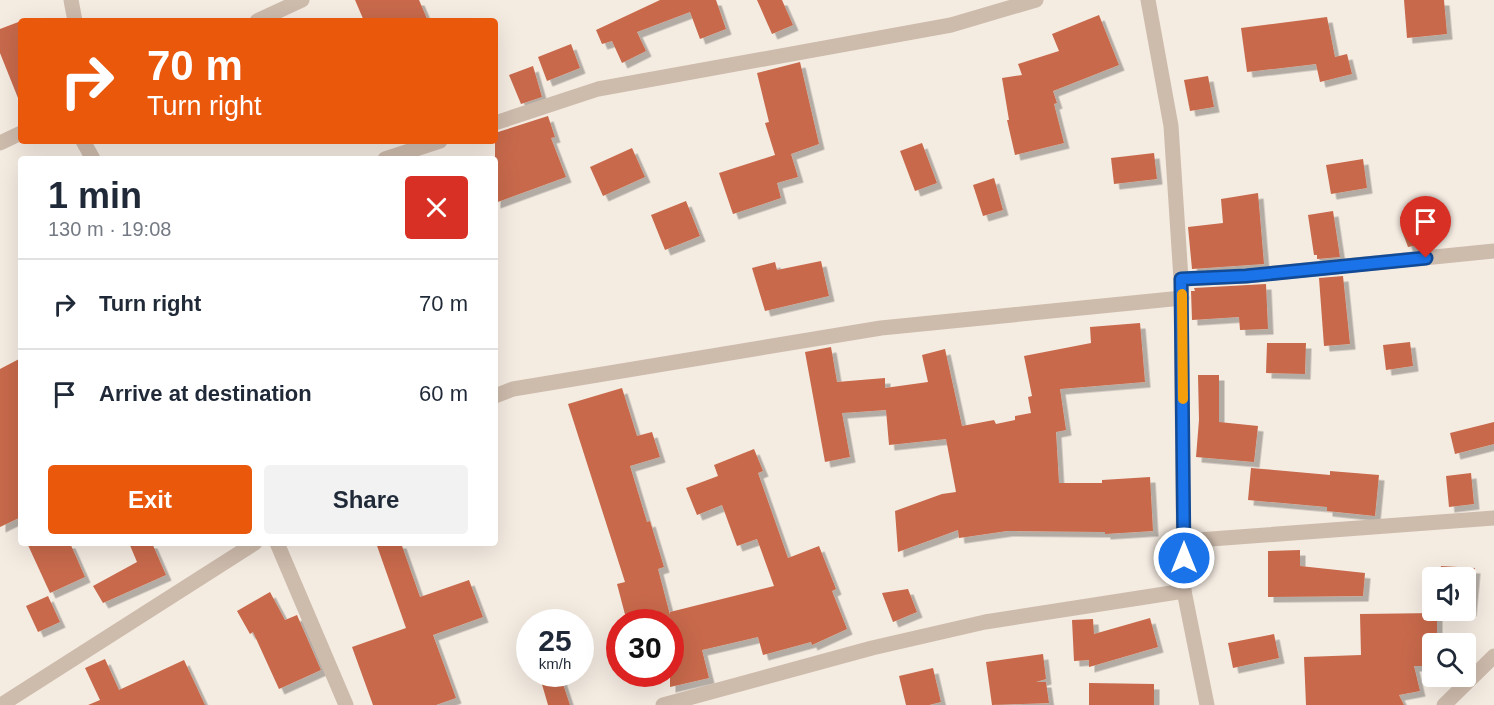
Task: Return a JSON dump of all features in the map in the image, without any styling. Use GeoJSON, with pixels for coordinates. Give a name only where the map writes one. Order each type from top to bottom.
{"type":"FeatureCollection","features":[{"type":"Feature","properties":{"kind":"street"},"geometry":{"type":"LineString","coordinates":[[72,0],[75,18]]}},
{"type":"Feature","properties":{"kind":"street"},"geometry":{"type":"LineString","coordinates":[[263,18],[302,0]]}},
{"type":"Feature","properties":{"kind":"street"},"geometry":{"type":"LineString","coordinates":[[498,122],[598,89],[951,25],[1036,0]]}},
{"type":"Feature","properties":{"kind":"street"},"geometry":{"type":"LineString","coordinates":[[1148,0],[1171,126],[1181,279],[1184,591],[1207,705]]}},
{"type":"Feature","properties":{"kind":"street"},"geometry":{"type":"LineString","coordinates":[[0,143],[18,134]]}},
{"type":"Feature","properties":{"kind":"street"},"geometry":{"type":"LineString","coordinates":[[394,156],[431,144]]}},
{"type":"Feature","properties":{"kind":"street"},"geometry":{"type":"LineString","coordinates":[[1181,279],[1246,276],[1494,251]]}},
{"type":"Feature","properties":{"kind":"street"},"geometry":{"type":"LineString","coordinates":[[498,395],[513,389],[881,328],[1182,298]]}},
{"type":"Feature","properties":{"kind":"street"},"geometry":{"type":"LineString","coordinates":[[1184,542],[1494,518]]}},
{"type":"Feature","properties":{"kind":"street"},"geometry":{"type":"LineString","coordinates":[[1,705],[250,546]]}},
{"type":"Feature","properties":{"kind":"street"},"geometry":{"type":"LineString","coordinates":[[278,546],[346,705]]}},
{"type":"Feature","properties":{"kind":"street"},"geometry":{"type":"LineString","coordinates":[[663,705],[872,648],[985,622],[1184,591]]}},
{"type":"Feature","properties":{"kind":"street"},"geometry":{"type":"LineString","coordinates":[[1444,705],[1494,656]]}},
{"type":"Feature","properties":{"kind":"building"},"geometry":{"type":"Polygon","coordinates":[[[355,0],[419,0],[427,18],[363,18],[355,0]]]}},
{"type":"Feature","properties":{"kind":"building"},"geometry":{"type":"Polygon","coordinates":[[[660,0],[716,0],[726,29],[700,39],[690,12],[637,32],[646,51],[622,63],[612,41],[602,44],[596,30],[660,0]]]}},
{"type":"Feature","properties":{"kind":"building"},"geometry":{"type":"Polygon","coordinates":[[[757,0],[782,0],[793,25],[772,34],[757,0]]]}},
{"type":"Feature","properties":{"kind":"building"},"geometry":{"type":"Polygon","coordinates":[[[1404,0],[1444,0],[1447,34],[1407,38],[1404,0]]]}},
{"type":"Feature","properties":{"kind":"building"},"geometry":{"type":"Polygon","coordinates":[[[1099,15],[1119,65],[1053,91],[1064,143],[1015,155],[1007,120],[1009,120],[1002,78],[1022,75],[1018,64],[1059,51],[1052,34],[1099,15]]]}},
{"type":"Feature","properties":{"kind":"building"},"geometry":{"type":"Polygon","coordinates":[[[1327,17],[1335,57],[1347,54],[1352,74],[1320,82],[1316,64],[1247,72],[1241,28],[1327,17]]]}},
{"type":"Feature","properties":{"kind":"building"},"geometry":{"type":"Polygon","coordinates":[[[18,22],[18,98],[0,53],[0,29],[18,22]]]}},
{"type":"Feature","properties":{"kind":"building"},"geometry":{"type":"Polygon","coordinates":[[[571,44],[580,68],[547,81],[538,57],[571,44]]]}},
{"type":"Feature","properties":{"kind":"building"},"geometry":{"type":"Polygon","coordinates":[[[800,62],[819,144],[791,154],[798,177],[777,183],[781,198],[733,214],[719,173],[775,155],[765,123],[769,122],[757,73],[800,62]]]}},
{"type":"Feature","properties":{"kind":"building"},"geometry":{"type":"Polygon","coordinates":[[[533,66],[542,97],[521,104],[509,75],[533,66]]]}},
{"type":"Feature","properties":{"kind":"building"},"geometry":{"type":"Polygon","coordinates":[[[1208,76],[1214,107],[1190,111],[1184,80],[1208,76]]]}},
{"type":"Feature","properties":{"kind":"building"},"geometry":{"type":"Polygon","coordinates":[[[548,116],[555,137],[551,138],[566,177],[498,202],[498,156],[495,156],[495,144],[498,144],[498,132],[548,116]]]}},
{"type":"Feature","properties":{"kind":"building"},"geometry":{"type":"Polygon","coordinates":[[[922,143],[937,183],[915,191],[900,151],[922,143]]]}},
{"type":"Feature","properties":{"kind":"building"},"geometry":{"type":"Polygon","coordinates":[[[632,148],[645,177],[603,196],[590,167],[632,148]]]}},
{"type":"Feature","properties":{"kind":"building"},"geometry":{"type":"Polygon","coordinates":[[[1154,153],[1157,179],[1114,184],[1111,158],[1154,153]]]}},
{"type":"Feature","properties":{"kind":"building"},"geometry":{"type":"Polygon","coordinates":[[[1363,159],[1367,188],[1331,194],[1326,165],[1363,159]]]}},
{"type":"Feature","properties":{"kind":"building"},"geometry":{"type":"Polygon","coordinates":[[[994,178],[1003,210],[983,216],[973,185],[994,178]]]}},
{"type":"Feature","properties":{"kind":"building"},"geometry":{"type":"Polygon","coordinates":[[[1258,193],[1264,264],[1192,269],[1188,227],[1223,223],[1221,199],[1258,193]]]}},
{"type":"Feature","properties":{"kind":"building"},"geometry":{"type":"Polygon","coordinates":[[[686,201],[700,236],[665,250],[651,215],[686,201]]]}},
{"type":"Feature","properties":{"kind":"building"},"geometry":{"type":"Polygon","coordinates":[[[1333,211],[1340,257],[1317,259],[1317,255],[1314,255],[1308,215],[1333,211]]]}},
{"type":"Feature","properties":{"kind":"building"},"geometry":{"type":"Polygon","coordinates":[[[1423,213],[1428,243],[1408,247],[1400,217],[1423,213]]]}},
{"type":"Feature","properties":{"kind":"building"},"geometry":{"type":"Polygon","coordinates":[[[821,261],[829,296],[765,311],[752,268],[775,262],[777,270],[821,261]]]}},
{"type":"Feature","properties":{"kind":"building"},"geometry":{"type":"Polygon","coordinates":[[[1343,276],[1350,344],[1324,346],[1319,278],[1343,276]]]}},
{"type":"Feature","properties":{"kind":"building"},"geometry":{"type":"Polygon","coordinates":[[[1266,284],[1268,329],[1240,330],[1239,317],[1192,320],[1191,291],[1195,291],[1194,288],[1266,284]]]}},
{"type":"Feature","properties":{"kind":"building"},"geometry":{"type":"Polygon","coordinates":[[[1140,323],[1145,382],[1060,389],[1066,430],[1056,432],[1059,483],[1102,483],[1102,480],[1150,477],[1153,531],[1105,534],[1105,532],[1007,531],[959,538],[958,530],[898,552],[895,511],[942,494],[956,492],[946,439],[889,445],[886,410],[842,413],[850,457],[825,462],[805,352],[831,347],[837,382],[885,378],[885,388],[928,382],[922,355],[945,349],[962,426],[994,420],[996,424],[1015,420],[1015,416],[1031,413],[1028,397],[1032,396],[1024,356],[1091,343],[1090,327],[1140,323]]]}},
{"type":"Feature","properties":{"kind":"building"},"geometry":{"type":"Polygon","coordinates":[[[1410,342],[1413,366],[1386,370],[1383,345],[1410,342]]]}},
{"type":"Feature","properties":{"kind":"building"},"geometry":{"type":"Polygon","coordinates":[[[1267,343],[1306,343],[1305,374],[1266,373],[1267,343]]]}},
{"type":"Feature","properties":{"kind":"building"},"geometry":{"type":"Polygon","coordinates":[[[18,360],[18,518],[0,527],[0,369],[18,360]]]}},
{"type":"Feature","properties":{"kind":"building"},"geometry":{"type":"Polygon","coordinates":[[[1198,375],[1219,375],[1219,422],[1258,426],[1254,462],[1196,457],[1199,420],[1198,375]]]}},
{"type":"Feature","properties":{"kind":"building"},"geometry":{"type":"Polygon","coordinates":[[[622,388],[637,436],[652,432],[660,457],[630,466],[664,567],[658,569],[668,609],[624,609],[617,584],[625,582],[568,404],[622,388]]]}},
{"type":"Feature","properties":{"kind":"building"},"geometry":{"type":"Polygon","coordinates":[[[1494,422],[1494,444],[1455,454],[1450,433],[1494,422]]]}},
{"type":"Feature","properties":{"kind":"building"},"geometry":{"type":"Polygon","coordinates":[[[754,449],[763,471],[758,473],[788,558],[819,546],[836,589],[832,591],[847,629],[812,645],[811,642],[763,655],[758,637],[702,650],[709,678],[684,684],[684,609],[682,609],[774,586],[757,539],[737,546],[722,505],[697,515],[686,488],[718,476],[714,465],[754,449]]]}},
{"type":"Feature","properties":{"kind":"building"},"geometry":{"type":"Polygon","coordinates":[[[1251,468],[1330,475],[1330,471],[1379,475],[1375,516],[1327,511],[1327,507],[1248,500],[1251,468]]]}},
{"type":"Feature","properties":{"kind":"building"},"geometry":{"type":"Polygon","coordinates":[[[1471,473],[1474,504],[1449,507],[1446,476],[1471,473]]]}},
{"type":"Feature","properties":{"kind":"building"},"geometry":{"type":"Polygon","coordinates":[[[28,546],[71,546],[85,577],[50,593],[28,546]]]}},
{"type":"Feature","properties":{"kind":"building"},"geometry":{"type":"Polygon","coordinates":[[[130,546],[153,546],[166,575],[103,603],[93,586],[137,562],[130,546]]]}},
{"type":"Feature","properties":{"kind":"building"},"geometry":{"type":"Polygon","coordinates":[[[377,546],[402,546],[420,597],[469,580],[483,617],[433,635],[456,698],[436,705],[373,705],[352,647],[406,628],[377,546]]]}},
{"type":"Feature","properties":{"kind":"building"},"geometry":{"type":"Polygon","coordinates":[[[1300,550],[1300,566],[1365,573],[1363,596],[1268,597],[1268,551],[1300,550]]]}},
{"type":"Feature","properties":{"kind":"building"},"geometry":{"type":"Polygon","coordinates":[[[908,589],[917,612],[893,622],[882,593],[908,589]]]}},
{"type":"Feature","properties":{"kind":"building"},"geometry":{"type":"Polygon","coordinates":[[[270,592],[285,620],[297,615],[321,670],[279,689],[253,632],[250,634],[237,611],[270,592]]]}},
{"type":"Feature","properties":{"kind":"building"},"geometry":{"type":"Polygon","coordinates":[[[48,596],[60,622],[38,632],[26,606],[48,596]]]}},
{"type":"Feature","properties":{"kind":"building"},"geometry":{"type":"Polygon","coordinates":[[[1422,613],[1422,621],[1437,621],[1437,633],[1422,633],[1422,666],[1414,666],[1420,691],[1399,695],[1404,705],[1306,705],[1304,657],[1361,655],[1360,614],[1422,613]]]}},
{"type":"Feature","properties":{"kind":"building"},"geometry":{"type":"Polygon","coordinates":[[[1150,618],[1158,647],[1089,667],[1089,660],[1074,661],[1072,620],[1093,619],[1094,634],[1150,618]]]}},
{"type":"Feature","properties":{"kind":"building"},"geometry":{"type":"Polygon","coordinates":[[[1274,634],[1279,658],[1233,668],[1228,643],[1274,634]]]}},
{"type":"Feature","properties":{"kind":"building"},"geometry":{"type":"Polygon","coordinates":[[[1043,654],[1046,679],[1036,682],[1046,682],[1049,703],[992,705],[986,662],[1043,654]]]}},
{"type":"Feature","properties":{"kind":"building"},"geometry":{"type":"Polygon","coordinates":[[[105,659],[119,690],[184,660],[205,705],[88,705],[100,700],[85,668],[105,659]]]}},
{"type":"Feature","properties":{"kind":"building"},"geometry":{"type":"Polygon","coordinates":[[[933,668],[941,702],[929,705],[906,705],[899,676],[933,668]]]}},
{"type":"Feature","properties":{"kind":"building"},"geometry":{"type":"Polygon","coordinates":[[[1089,683],[1154,684],[1154,705],[1089,705],[1089,683]]]}},
{"type":"Feature","properties":{"kind":"building"},"geometry":{"type":"Polygon","coordinates":[[[543,687],[564,687],[570,705],[548,705],[543,687]]]}},
{"type":"Feature","properties":{"kind":"slow traffic"},"geometry":{"type":"LineString","coordinates":[[1182,294],[1183,399]]}},
{"type":"Feature","properties":{"kind":"route"},"geometry":{"type":"LineString","coordinates":[[1184,558],[1181,279],[1246,276],[1426,258]]}}]}
